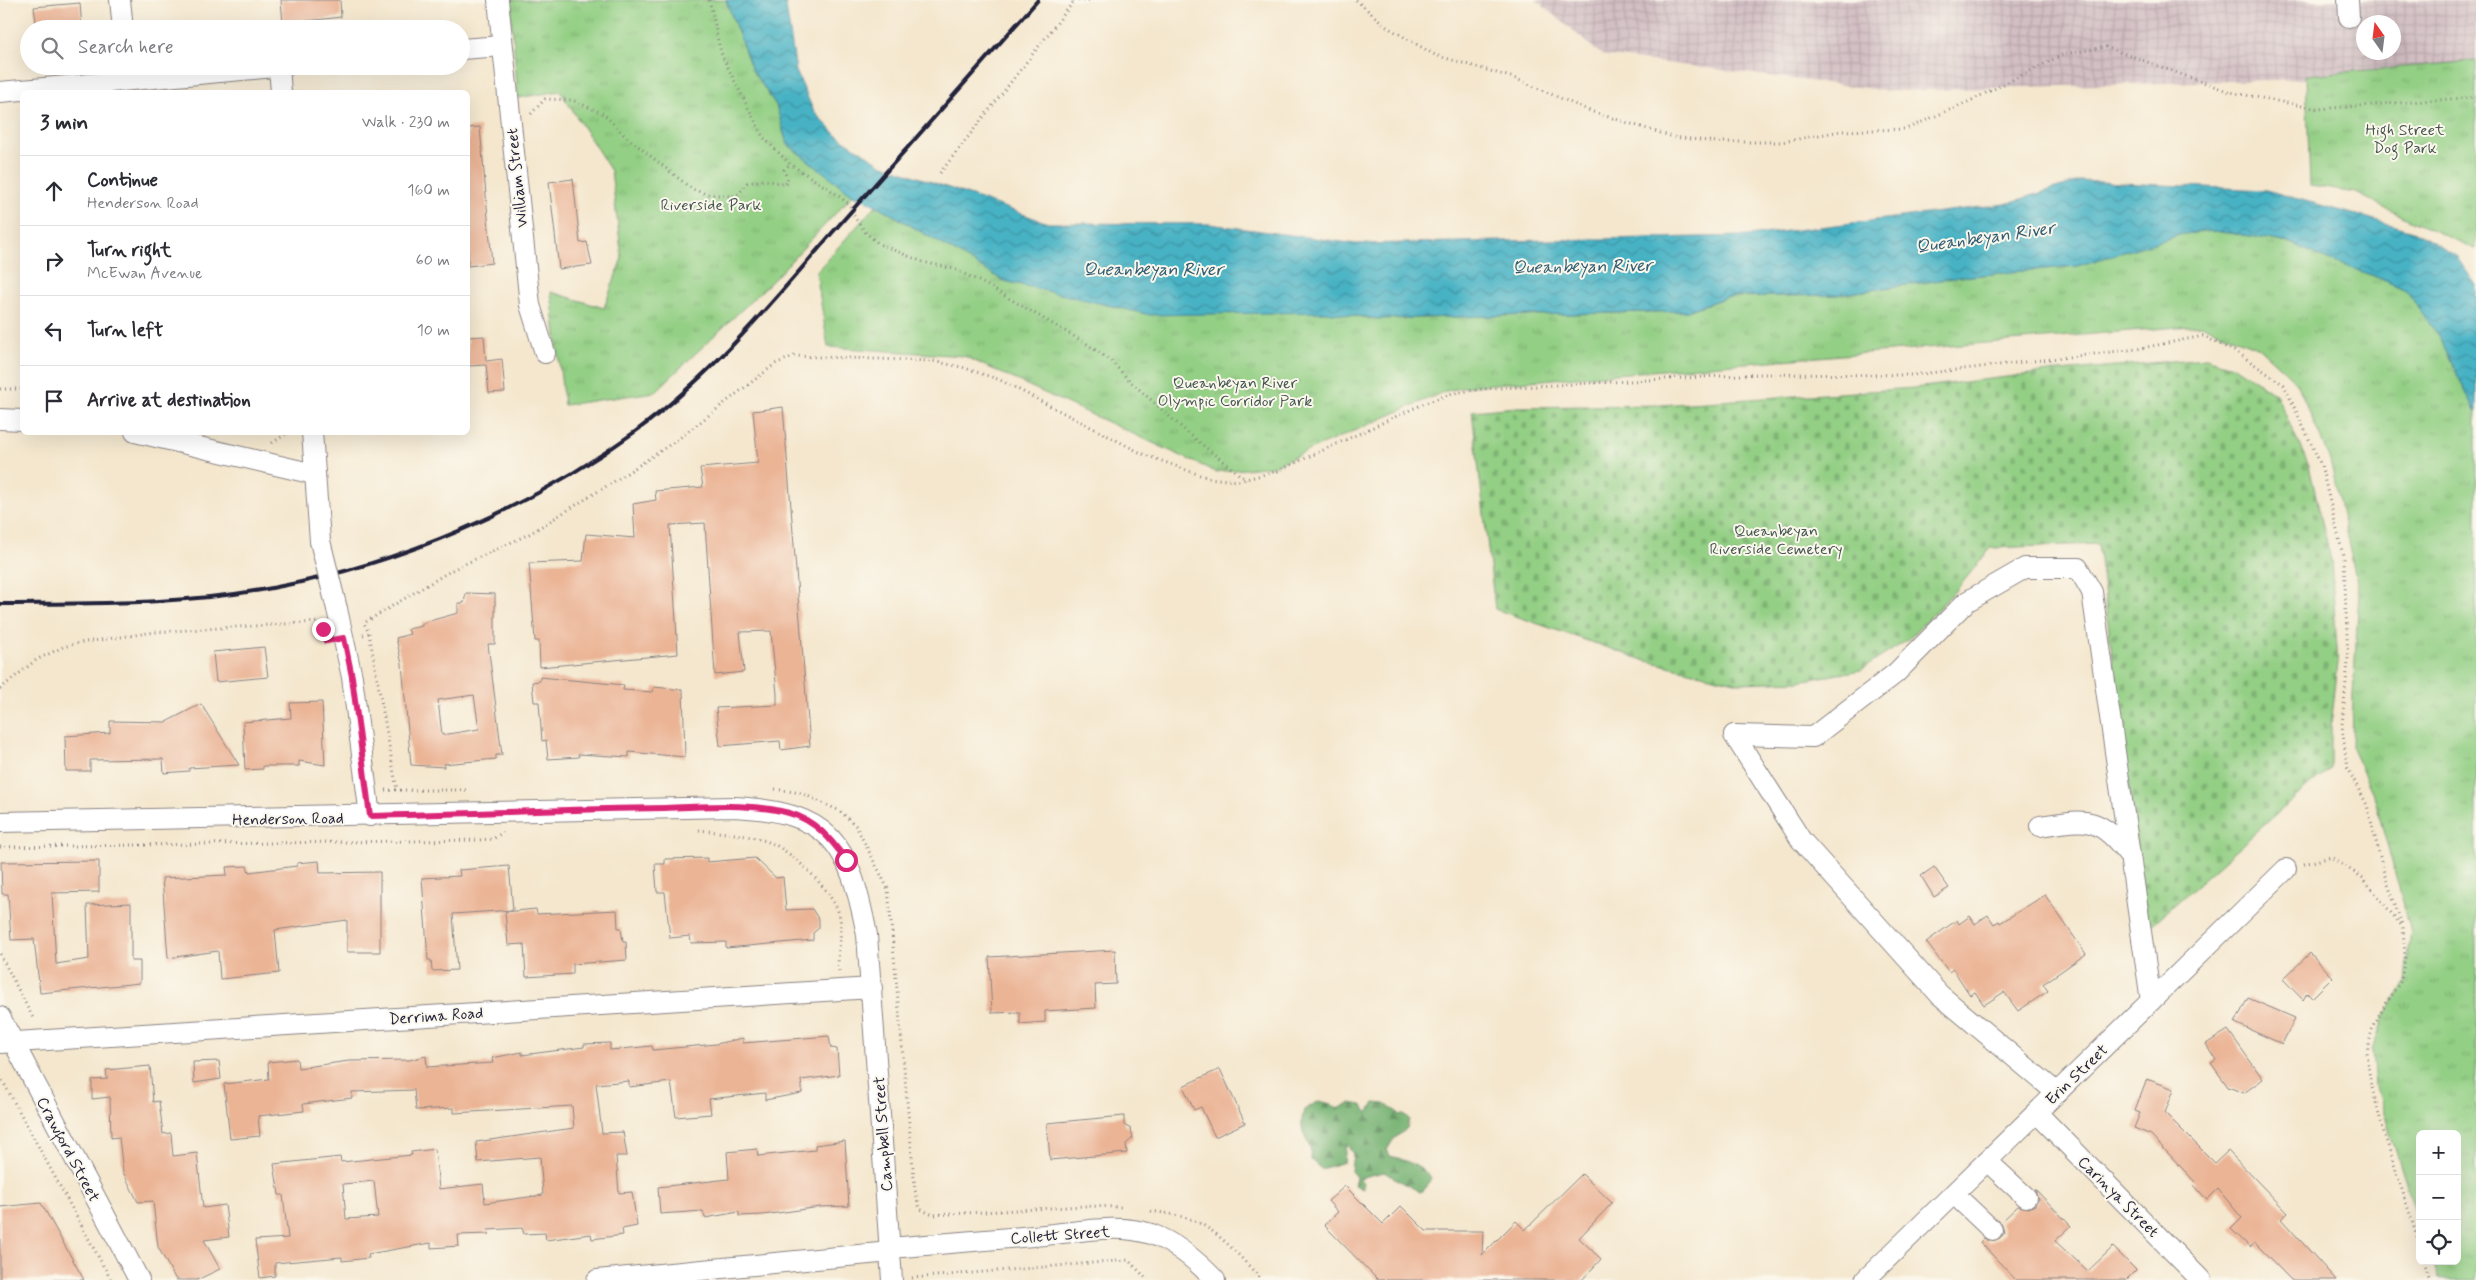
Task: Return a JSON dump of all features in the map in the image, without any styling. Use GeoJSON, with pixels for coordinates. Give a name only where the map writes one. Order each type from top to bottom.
{"type":"FeatureCollection","features":[{"type":"Feature","properties":{"kind":"street"},"geometry":{"type":"LineString","coordinates":[[120,0],[122,20]]}},
{"type":"Feature","properties":{"kind":"street","name":"William Street"},"geometry":{"type":"LineString","coordinates":[[498,0],[530,305],[545,353]]}},
{"type":"Feature","properties":{"kind":"street"},"geometry":{"type":"LineString","coordinates":[[470,49],[502,46]]}},
{"type":"Feature","properties":{"kind":"street"},"geometry":{"type":"LineString","coordinates":[[0,92],[114,75]]}},
{"type":"Feature","properties":{"kind":"street"},"geometry":{"type":"LineString","coordinates":[[281,90],[282,75]]}},
{"type":"Feature","properties":{"kind":"street"},"geometry":{"type":"LineString","coordinates":[[0,419],[20,420]]}},
{"type":"Feature","properties":{"kind":"street"},"geometry":{"type":"LineString","coordinates":[[148,435],[314,474]]}},
{"type":"Feature","properties":{"kind":"street"},"geometry":{"type":"LineString","coordinates":[[312,435],[320,541],[352,677],[370,816]]}},
{"type":"Feature","properties":{"kind":"street"},"geometry":{"type":"LineString","coordinates":[[2057,1093],[1940,995],[1847,892],[1801,840],[1734,735],[1813,738],[1896,673],[1966,602],[2025,568],[2078,568],[2092,592],[2151,1001]]}},
{"type":"Feature","properties":{"kind":"street","name":"Henderson Road"},"geometry":{"type":"LineString","coordinates":[[0,822],[370,816],[734,807],[790,813],[813,823],[832,839],[846,860],[861,905],[872,988]]}},
{"type":"Feature","properties":{"kind":"street"},"geometry":{"type":"LineString","coordinates":[[2040,826],[2079,820],[2096,824],[2115,836],[2130,857]]}},
{"type":"Feature","properties":{"kind":"street","name":"Erin Street"},"geometry":{"type":"LineString","coordinates":[[1865,1280],[2286,869]]}},
{"type":"Feature","properties":{"kind":"street","name":"Derrima Road"},"geometry":{"type":"LineString","coordinates":[[6,1042],[872,988]]}},
{"type":"Feature","properties":{"kind":"street","name":"Campbell Street"},"geometry":{"type":"LineString","coordinates":[[872,988],[892,1279]]}},
{"type":"Feature","properties":{"kind":"street","name":"Crawford Street"},"geometry":{"type":"LineString","coordinates":[[0,1017],[6,1042],[139,1280]]}},
{"type":"Feature","properties":{"kind":"street","name":"Carinya Street"},"geometry":{"type":"LineString","coordinates":[[2036,1113],[2201,1280]]}},
{"type":"Feature","properties":{"kind":"street"},"geometry":{"type":"LineString","coordinates":[[1987,1161],[2026,1197]]}},
{"type":"Feature","properties":{"kind":"street"},"geometry":{"type":"LineString","coordinates":[[1954,1194],[1992,1230]]}},
{"type":"Feature","properties":{"kind":"street","name":"Collett Street"},"geometry":{"type":"LineString","coordinates":[[597,1280],[1094,1231],[1134,1230],[1150,1234],[1175,1246],[1198,1263],[1215,1280]]}},
{"type":"Feature","properties":{"kind":"path"},"geometry":{"type":"LineString","coordinates":[[708,0],[718,29],[718,44],[723,58],[763,137],[790,164],[849,204],[855,218],[866,233],[879,244],[923,262],[954,269],[981,282],[1111,361],[1131,382],[1188,433],[1246,480]]}},
{"type":"Feature","properties":{"kind":"path"},"geometry":{"type":"LineString","coordinates":[[940,173],[1073,0],[1092,0]]}},
{"type":"Feature","properties":{"kind":"path"},"geometry":{"type":"LineString","coordinates":[[1356,0],[1387,28],[1435,55],[1514,78],[1590,111],[1672,137],[1717,142],[1782,142],[1841,131],[1906,129],[1970,101],[2064,54],[2106,47],[2230,92],[2318,109],[2476,97]]}},
{"type":"Feature","properties":{"kind":"path"},"geometry":{"type":"LineString","coordinates":[[512,133],[545,99],[561,98],[583,104],[604,114],[624,135],[673,176],[692,189],[706,194],[732,196],[739,194],[747,183],[764,180],[786,184],[788,182],[784,170],[790,164]]}},
{"type":"Feature","properties":{"kind":"path"},"geometry":{"type":"LineString","coordinates":[[397,790],[369,634],[364,623],[452,570],[529,534],[618,479],[677,440],[775,364],[794,356],[932,361],[962,367],[1000,380],[1143,454],[1208,478],[1246,480],[1278,471],[1423,404],[1454,393],[1516,386],[1758,374],[1912,374],[2137,348],[2203,336],[2238,353],[2284,384],[2321,465],[2344,559],[2348,660],[2342,725],[2347,767],[2367,805],[2384,873],[2403,927],[2405,958],[2401,982],[2385,1005],[2372,1030],[2367,1053],[2370,1080],[2416,1233]]}},
{"type":"Feature","properties":{"kind":"path"},"geometry":{"type":"LineString","coordinates":[[0,389],[20,388]]}},
{"type":"Feature","properties":{"kind":"path"},"geometry":{"type":"LineString","coordinates":[[270,443],[277,442],[285,435]]}},
{"type":"Feature","properties":{"kind":"path"},"geometry":{"type":"LineString","coordinates":[[0,689],[19,671],[48,652],[79,643],[155,632],[317,620],[323,626]]}},
{"type":"Feature","properties":{"kind":"path"},"geometry":{"type":"LineString","coordinates":[[344,638],[369,634]]}},
{"type":"Feature","properties":{"kind":"path"},"geometry":{"type":"LineString","coordinates":[[0,847],[479,840],[493,839],[501,835],[505,828]]}},
{"type":"Feature","properties":{"kind":"path"},"geometry":{"type":"LineString","coordinates":[[689,828],[746,836],[772,844],[796,860],[818,882],[835,902],[840,917],[838,966],[842,990]]}},
{"type":"Feature","properties":{"kind":"path"},"geometry":{"type":"LineString","coordinates":[[2286,869],[2330,857],[2363,878],[2403,927]]}},
{"type":"Feature","properties":{"kind":"path"},"geometry":{"type":"LineString","coordinates":[[0,954],[45,1040]]}},
{"type":"Feature","properties":{"kind":"path"},"geometry":{"type":"LineString","coordinates":[[0,1076],[111,1280]]}},
{"type":"Feature","properties":{"kind":"path"},"geometry":{"type":"LineString","coordinates":[[892,1279],[919,1279],[1128,1260],[1148,1280]]}},
{"type":"Feature","properties":{"kind":"path"},"geometry":{"type":"LineString","coordinates":[[2425,1265],[2430,1280]]}},
{"type":"Feature","properties":{"kind":"shaded area"},"geometry":{"type":"Polygon","coordinates":[[[1536,0],[2476,0],[2476,74],[1890,91],[1602,55],[1536,0]]]}},
{"type":"Feature","properties":{"kind":"green space","name":"Riverside Park"},"geometry":{"type":"Polygon","coordinates":[[[510,0],[726,0],[752,70],[776,105],[787,144],[853,195],[773,280],[655,392],[564,405],[551,292],[604,308],[622,258],[611,171],[560,91],[518,98],[510,0]]]}},
{"type":"Feature","properties":{"kind":"green space","name":"High Street Dog Park"},"geometry":{"type":"Polygon","coordinates":[[[2476,61],[2476,249],[2414,222],[2356,193],[2310,186],[2306,75],[2476,61]]]}},
{"type":"Feature","properties":{"kind":"green space","name":"Queanbeyan River Olympic Corridor Park"},"geometry":{"type":"Polygon","coordinates":[[[876,205],[1004,281],[1326,312],[1378,319],[1687,311],[1727,297],[1836,295],[1960,277],[2077,266],[2183,234],[2214,231],[2294,244],[2320,257],[2374,276],[2406,290],[2439,337],[2476,413],[2476,1280],[2438,1280],[2432,1265],[2461,1265],[2461,1130],[2416,1130],[2416,1214],[2375,1085],[2372,1050],[2385,1015],[2405,983],[2410,928],[2374,796],[2352,749],[2359,592],[2330,460],[2297,383],[2259,348],[2202,325],[1470,386],[1446,391],[1273,466],[1216,472],[964,356],[828,347],[816,272],[876,205]]]}},
{"type":"Feature","properties":{"kind":"green space","name":"Queanbeyan Riverside Cemetery"},"geometry":{"type":"Polygon","coordinates":[[[2206,358],[2235,367],[2276,394],[2309,466],[2331,560],[2338,663],[2331,726],[2331,769],[2315,780],[2147,929],[2098,544],[1991,548],[1957,589],[1909,639],[1861,670],[1799,681],[1739,683],[1643,660],[1495,609],[1472,411],[1517,407],[1661,405],[1914,388],[2049,372],[2206,358]]]}},
{"type":"Feature","properties":{"kind":"green space"},"geometry":{"type":"Polygon","coordinates":[[[1319,1101],[1331,1104],[1338,1109],[1351,1103],[1362,1105],[1368,1113],[1374,1103],[1385,1104],[1397,1112],[1398,1115],[1404,1114],[1409,1119],[1407,1128],[1393,1140],[1387,1150],[1390,1156],[1401,1159],[1423,1170],[1431,1178],[1426,1188],[1420,1192],[1384,1172],[1359,1178],[1363,1183],[1363,1189],[1354,1185],[1356,1177],[1351,1171],[1353,1154],[1346,1143],[1344,1162],[1321,1169],[1311,1160],[1310,1147],[1302,1126],[1304,1110],[1319,1101]]]}},
{"type":"Feature","properties":{"kind":"water","name":"Queanbeyan River"},"geometry":{"type":"Polygon","coordinates":[[[726,0],[785,0],[796,71],[814,112],[839,137],[881,164],[1048,223],[1209,224],[1357,244],[1748,236],[2005,204],[2079,181],[2266,190],[2414,231],[2456,256],[2476,285],[2476,413],[2439,337],[2406,290],[2374,276],[2320,257],[2294,244],[2214,231],[2183,234],[2077,266],[1960,277],[1836,295],[1727,297],[1687,311],[1378,319],[1326,312],[1150,315],[1004,281],[876,205],[853,195],[787,144],[776,105],[752,70],[726,0]]]}},
{"type":"Feature","properties":{"kind":"building"},"geometry":{"type":"Polygon","coordinates":[[[281,0],[340,0],[341,17],[316,20],[283,20],[281,0]]]}},
{"type":"Feature","properties":{"kind":"building"},"geometry":{"type":"Polygon","coordinates":[[[80,3],[81,20],[36,20],[34,7],[80,3]]]}},
{"type":"Feature","properties":{"kind":"building"},"geometry":{"type":"Polygon","coordinates":[[[480,127],[492,263],[470,266],[470,128],[480,127]]]}},
{"type":"Feature","properties":{"kind":"building"},"geometry":{"type":"Polygon","coordinates":[[[573,179],[580,243],[587,242],[592,265],[559,269],[549,182],[573,179]]]}},
{"type":"Feature","properties":{"kind":"building"},"geometry":{"type":"Polygon","coordinates":[[[484,336],[486,361],[502,359],[505,392],[489,393],[486,365],[470,366],[470,337],[484,336]]]}},
{"type":"Feature","properties":{"kind":"building"},"geometry":{"type":"Polygon","coordinates":[[[783,407],[810,746],[781,750],[780,741],[720,746],[716,708],[777,705],[777,694],[771,631],[740,632],[744,672],[715,675],[705,523],[670,525],[678,654],[540,667],[539,641],[535,641],[529,563],[583,561],[586,534],[635,538],[633,504],[656,500],[655,491],[703,487],[700,468],[758,463],[753,411],[783,407]]]}},
{"type":"Feature","properties":{"kind":"building"},"geometry":{"type":"Polygon","coordinates":[[[466,593],[495,594],[495,644],[488,644],[502,755],[496,755],[496,759],[444,764],[444,767],[411,765],[402,664],[396,638],[410,634],[408,629],[422,626],[422,623],[458,613],[458,603],[464,603],[466,593]],[[474,695],[438,700],[442,735],[479,729],[474,695]]]}},
{"type":"Feature","properties":{"kind":"building"},"geometry":{"type":"Polygon","coordinates":[[[264,647],[268,677],[216,682],[213,652],[264,647]]]}},
{"type":"Feature","properties":{"kind":"building"},"geometry":{"type":"Polygon","coordinates":[[[540,677],[624,685],[623,690],[653,692],[654,687],[683,690],[685,757],[629,752],[629,757],[578,754],[579,757],[548,759],[546,740],[542,741],[539,702],[534,702],[532,682],[540,681],[540,677]]]}},
{"type":"Feature","properties":{"kind":"building"},"geometry":{"type":"Polygon","coordinates":[[[322,702],[325,765],[299,761],[299,766],[263,766],[263,769],[245,770],[243,722],[291,718],[290,703],[322,702]]]}},
{"type":"Feature","properties":{"kind":"building"},"geometry":{"type":"Polygon","coordinates":[[[201,704],[239,765],[189,768],[189,771],[164,773],[163,759],[90,760],[90,771],[66,771],[65,736],[110,733],[110,721],[166,722],[201,704]]]}},
{"type":"Feature","properties":{"kind":"building"},"geometry":{"type":"Polygon","coordinates":[[[707,858],[707,862],[755,858],[776,878],[783,877],[786,910],[812,909],[819,920],[819,928],[813,933],[813,940],[726,948],[726,942],[691,943],[690,936],[670,938],[665,892],[657,892],[655,864],[665,864],[665,859],[707,858]]]}},
{"type":"Feature","properties":{"kind":"building"},"geometry":{"type":"Polygon","coordinates":[[[99,861],[99,892],[52,893],[56,964],[89,959],[87,905],[131,903],[131,961],[140,961],[140,983],[40,993],[34,939],[11,940],[8,894],[2,894],[1,862],[99,861]]]}},
{"type":"Feature","properties":{"kind":"building"},"geometry":{"type":"Polygon","coordinates":[[[319,861],[320,873],[380,872],[380,952],[347,952],[347,920],[275,930],[279,973],[220,979],[218,951],[168,958],[162,878],[227,875],[226,867],[247,866],[249,872],[297,866],[297,863],[319,861]]]}},
{"type":"Feature","properties":{"kind":"building"},"geometry":{"type":"Polygon","coordinates":[[[509,866],[513,910],[453,914],[457,970],[432,971],[431,960],[428,960],[422,878],[460,876],[459,870],[509,866]]]}},
{"type":"Feature","properties":{"kind":"building"},"geometry":{"type":"Polygon","coordinates":[[[1934,867],[1949,888],[1934,897],[1921,876],[1934,867]]]}},
{"type":"Feature","properties":{"kind":"building"},"geometry":{"type":"Polygon","coordinates":[[[2045,895],[2086,954],[2043,984],[2048,991],[2018,1011],[2004,992],[1984,1005],[1975,992],[1970,995],[1953,969],[1949,972],[1926,942],[1957,920],[1959,924],[1970,916],[1975,924],[1988,915],[1994,924],[1999,921],[2000,923],[2045,895]]]}},
{"type":"Feature","properties":{"kind":"building"},"geometry":{"type":"Polygon","coordinates":[[[536,909],[537,914],[617,910],[618,928],[621,928],[623,942],[626,942],[627,960],[573,964],[573,974],[526,977],[524,944],[508,945],[505,912],[536,909]]]}},
{"type":"Feature","properties":{"kind":"building"},"geometry":{"type":"Polygon","coordinates":[[[1115,950],[1116,984],[1095,985],[1096,1008],[1045,1011],[1045,1022],[1020,1024],[1020,1012],[992,1013],[989,957],[1115,950]]]}},
{"type":"Feature","properties":{"kind":"building"},"geometry":{"type":"Polygon","coordinates":[[[2310,953],[2333,977],[2312,998],[2307,993],[2303,1000],[2283,979],[2310,953]]]}},
{"type":"Feature","properties":{"kind":"building"},"geometry":{"type":"Polygon","coordinates":[[[2248,998],[2295,1018],[2282,1044],[2235,1023],[2248,998]]]}},
{"type":"Feature","properties":{"kind":"building"},"geometry":{"type":"Polygon","coordinates":[[[2228,1030],[2263,1079],[2244,1093],[2228,1087],[2211,1063],[2216,1060],[2206,1044],[2228,1030]]]}},
{"type":"Feature","properties":{"kind":"building"},"geometry":{"type":"Polygon","coordinates":[[[829,1036],[831,1048],[837,1049],[839,1075],[801,1080],[802,1093],[765,1100],[765,1093],[709,1099],[711,1114],[676,1117],[671,1082],[629,1087],[629,1081],[596,1084],[602,1133],[623,1132],[627,1156],[616,1156],[619,1193],[632,1192],[637,1226],[622,1229],[623,1235],[592,1239],[591,1234],[546,1240],[545,1233],[524,1234],[522,1228],[488,1230],[489,1234],[458,1235],[459,1246],[431,1248],[431,1243],[368,1254],[369,1258],[342,1261],[342,1257],[275,1263],[275,1276],[260,1278],[255,1240],[288,1238],[283,1195],[279,1195],[274,1164],[340,1157],[341,1162],[412,1155],[411,1152],[435,1149],[439,1189],[483,1184],[485,1203],[543,1195],[540,1157],[478,1162],[476,1142],[574,1128],[572,1106],[454,1113],[454,1108],[416,1110],[414,1090],[352,1092],[352,1098],[303,1104],[304,1111],[258,1116],[260,1136],[230,1139],[224,1084],[269,1079],[268,1062],[297,1059],[298,1068],[349,1061],[409,1060],[426,1056],[427,1067],[493,1063],[492,1058],[522,1052],[522,1055],[584,1047],[584,1044],[610,1043],[610,1050],[652,1046],[653,1050],[716,1044],[743,1038],[743,1043],[829,1036]],[[374,1181],[343,1184],[346,1219],[378,1217],[374,1181]]]}},
{"type":"Feature","properties":{"kind":"building"},"geometry":{"type":"Polygon","coordinates":[[[219,1061],[221,1079],[194,1083],[193,1062],[219,1061]]]}},
{"type":"Feature","properties":{"kind":"building"},"geometry":{"type":"Polygon","coordinates":[[[150,1066],[153,1102],[159,1101],[163,1134],[171,1133],[173,1156],[197,1153],[203,1208],[225,1205],[229,1237],[204,1240],[220,1269],[197,1280],[176,1280],[158,1247],[153,1201],[138,1202],[123,1172],[119,1137],[111,1138],[110,1097],[92,1099],[92,1080],[107,1079],[106,1070],[150,1066]]]}},
{"type":"Feature","properties":{"kind":"building"},"geometry":{"type":"Polygon","coordinates":[[[1220,1069],[1245,1123],[1215,1137],[1201,1107],[1194,1110],[1183,1086],[1220,1069]]]}},
{"type":"Feature","properties":{"kind":"building"},"geometry":{"type":"Polygon","coordinates":[[[2147,1079],[2174,1089],[2165,1113],[2215,1163],[2228,1151],[2288,1213],[2281,1219],[2336,1280],[2291,1280],[2255,1243],[2250,1247],[2231,1229],[2242,1218],[2218,1189],[2207,1200],[2193,1184],[2195,1182],[2151,1135],[2134,1128],[2140,1113],[2135,1111],[2147,1079]]]}},
{"type":"Feature","properties":{"kind":"building"},"geometry":{"type":"Polygon","coordinates":[[[1124,1116],[1124,1125],[1131,1129],[1133,1138],[1126,1144],[1127,1153],[1050,1160],[1047,1123],[1124,1116]]]}},
{"type":"Feature","properties":{"kind":"building"},"geometry":{"type":"Polygon","coordinates":[[[845,1141],[849,1206],[820,1207],[763,1215],[739,1216],[739,1212],[705,1218],[703,1211],[660,1214],[658,1187],[729,1179],[727,1152],[757,1149],[758,1156],[815,1150],[815,1145],[845,1141]]]}},
{"type":"Feature","properties":{"kind":"building"},"geometry":{"type":"Polygon","coordinates":[[[1582,1174],[1612,1203],[1579,1238],[1601,1259],[1582,1280],[1378,1280],[1324,1225],[1338,1212],[1328,1201],[1345,1186],[1383,1224],[1401,1206],[1426,1231],[1483,1231],[1482,1255],[1516,1221],[1525,1230],[1582,1174]]]}},
{"type":"Feature","properties":{"kind":"building"},"geometry":{"type":"Polygon","coordinates":[[[2035,1189],[2071,1226],[2055,1241],[2088,1271],[2113,1247],[2136,1270],[2126,1280],[2016,1280],[1980,1242],[1984,1238],[1990,1242],[2000,1238],[2004,1232],[2001,1222],[2018,1206],[2029,1208],[2035,1205],[2038,1199],[2035,1189]]]}},
{"type":"Feature","properties":{"kind":"building"},"geometry":{"type":"Polygon","coordinates":[[[41,1203],[84,1280],[0,1280],[0,1207],[41,1203]]]}},
{"type":"Feature","properties":{"kind":"railway"},"geometry":{"type":"LineString","coordinates":[[0,604],[103,603],[205,598],[238,594],[320,578],[416,548],[463,529],[553,485],[636,431],[690,387],[715,363],[740,338],[1038,0]]}},
{"type":"Feature","properties":{"kind":"route"},"geometry":{"type":"LineString","coordinates":[[323,629],[326,641],[344,638],[352,677],[370,816],[639,808],[734,807],[764,809],[790,813],[813,823],[832,839],[846,860]]}}]}
